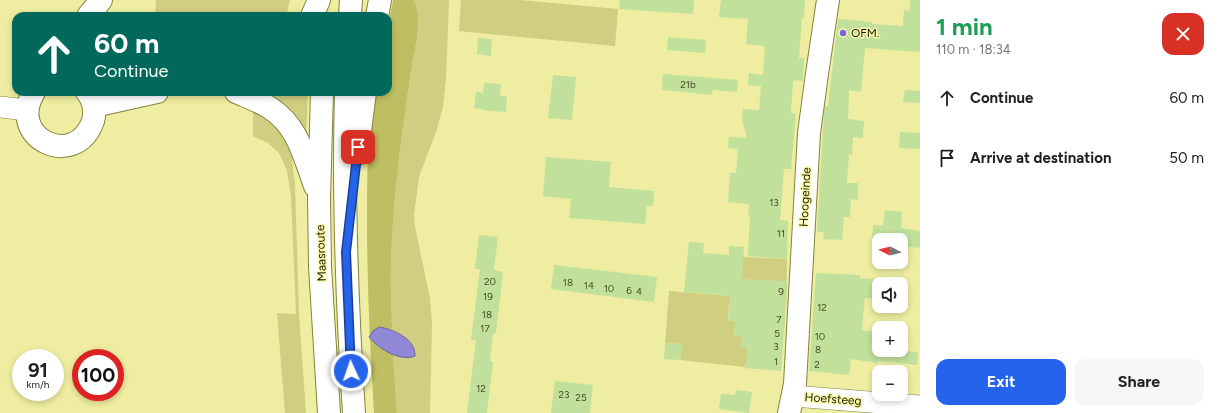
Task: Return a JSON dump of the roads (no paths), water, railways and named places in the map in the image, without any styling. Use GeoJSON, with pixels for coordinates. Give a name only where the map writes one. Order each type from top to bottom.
{"type":"FeatureCollection","features":[{"type":"Feature","properties":{"kind":"main road"},"geometry":{"type":"LineString","coordinates":[[91,12],[101,0]]}},
{"type":"Feature","properties":{"kind":"main road"},"geometry":{"type":"LineString","coordinates":[[314,12],[319,0]]}},
{"type":"Feature","properties":{"kind":"main road"},"geometry":{"type":"LineString","coordinates":[[326,12],[328,0]]}},
{"type":"Feature","properties":{"kind":"main road"},"geometry":{"type":"LineString","coordinates":[[350,12],[351,0]]}},
{"type":"Feature","properties":{"kind":"main road"},"geometry":{"type":"LineString","coordinates":[[378,12],[380,0]]}},
{"type":"Feature","properties":{"kind":"main road","name":"Hoogeinde"},"geometry":{"type":"LineString","coordinates":[[791,404],[809,133],[816,74],[828,0]]}},
{"type":"Feature","properties":{"kind":"main road"},"geometry":{"type":"LineString","coordinates":[[30,101],[28,121],[32,131],[40,140],[50,145],[62,146],[73,144],[83,138],[90,129],[94,118],[90,99],[119,96]]}},
{"type":"Feature","properties":{"kind":"main road"},"geometry":{"type":"LineString","coordinates":[[244,96],[269,108],[288,123],[300,144],[319,198]]}},
{"type":"Feature","properties":{"kind":"main road","name":"Maasroute"},"geometry":{"type":"LineString","coordinates":[[322,96],[319,198],[320,266],[329,413]]}},
{"type":"Feature","properties":{"kind":"main road","name":"Maasroute"},"geometry":{"type":"LineString","coordinates":[[346,96],[346,252],[349,343],[354,413]]}},
{"type":"Feature","properties":{"kind":"main road"},"geometry":{"type":"LineString","coordinates":[[346,252],[365,96]]}},
{"type":"Feature","properties":{"kind":"street"},"geometry":{"type":"LineString","coordinates":[[0,106],[30,101]]}},
{"type":"Feature","properties":{"kind":"street","name":"Hoefsteeg"},"geometry":{"type":"LineString","coordinates":[[791,404],[920,406]]}},
{"type":"Feature","properties":{"kind":"place","name":"OFM."},"geometry":{"type":"Point","coordinates":[843,33]}}]}
